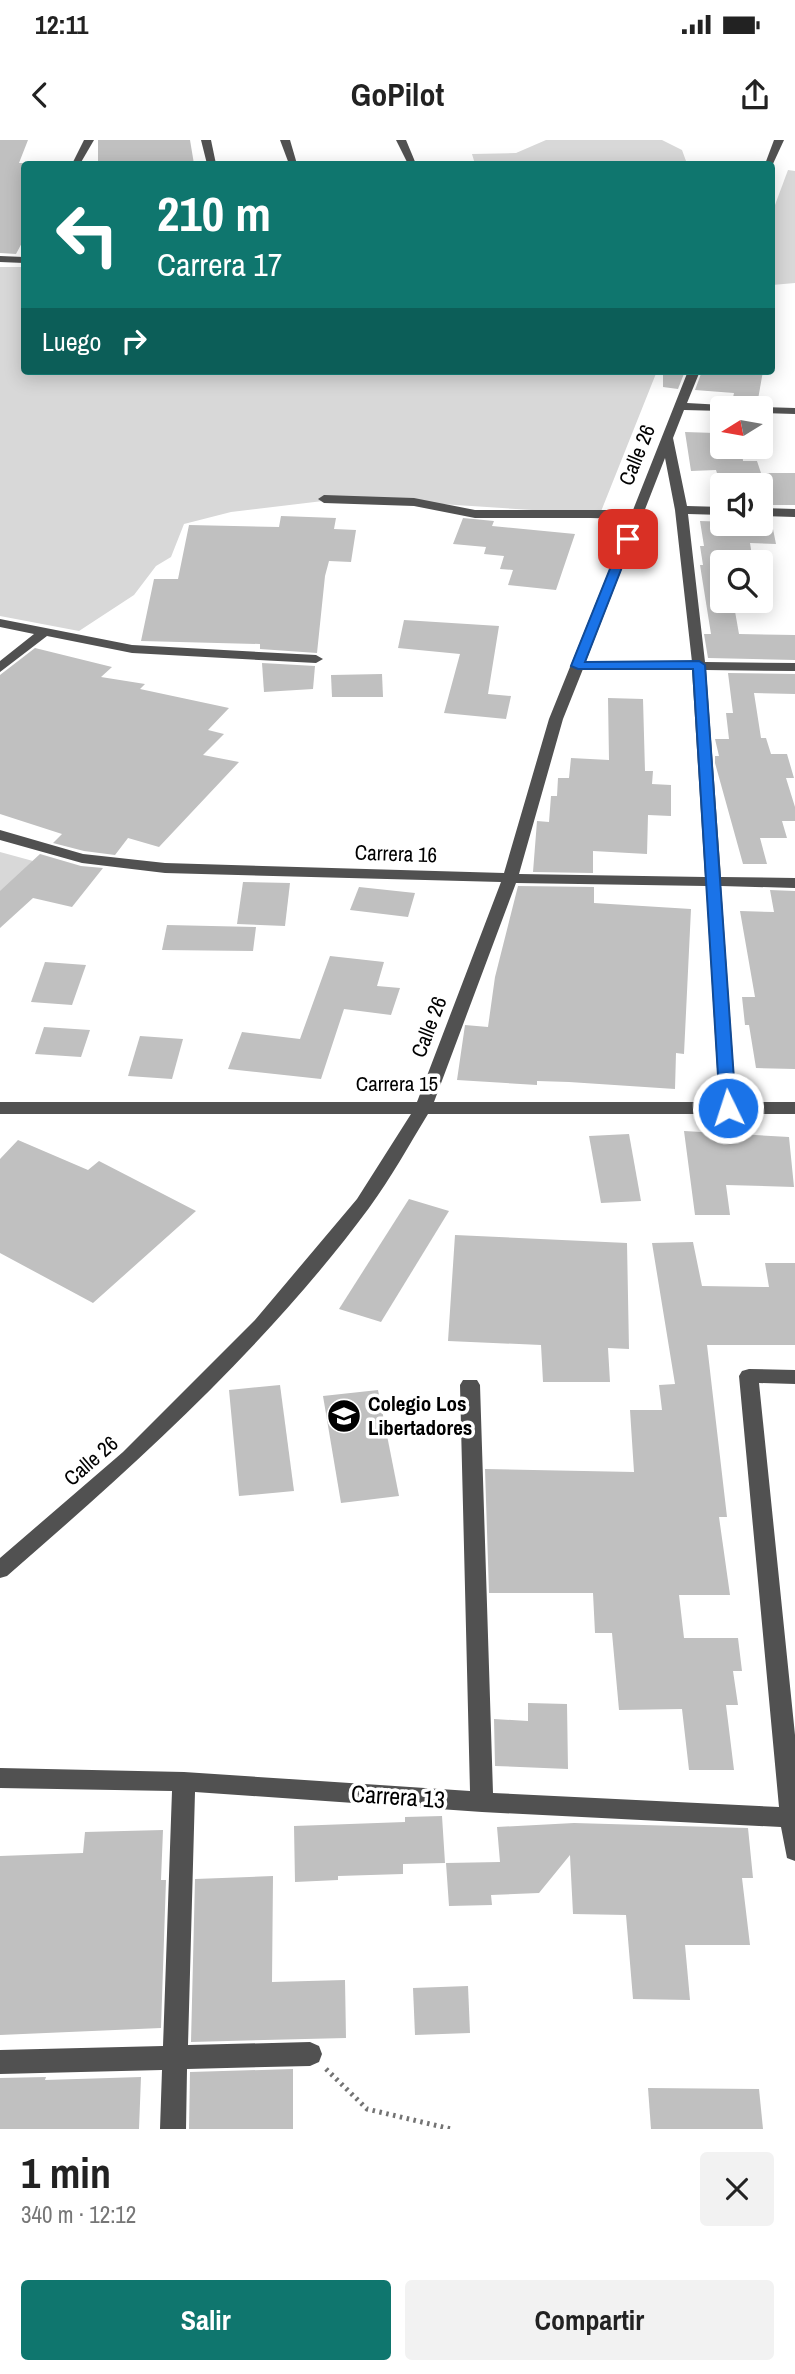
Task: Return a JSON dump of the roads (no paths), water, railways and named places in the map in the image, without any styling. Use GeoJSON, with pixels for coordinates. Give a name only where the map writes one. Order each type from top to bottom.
{"type":"FeatureCollection","features":[{"type":"Feature","properties":{"kind":"street"},"geometry":{"type":"LineString","coordinates":[[78,161],[89,140]]}},
{"type":"Feature","properties":{"kind":"street"},"geometry":{"type":"LineString","coordinates":[[206,140],[211,161]]}},
{"type":"Feature","properties":{"kind":"street"},"geometry":{"type":"LineString","coordinates":[[285,140],[292,161]]}},
{"type":"Feature","properties":{"kind":"street"},"geometry":{"type":"LineString","coordinates":[[401,140],[411,161]]}},
{"type":"Feature","properties":{"kind":"street"},"geometry":{"type":"LineString","coordinates":[[771,161],[779,140]]}},
{"type":"Feature","properties":{"kind":"street"},"geometry":{"type":"LineString","coordinates":[[0,259],[21,260]]}},
{"type":"Feature","properties":{"kind":"street","name":"Calle 26"},"geometry":{"type":"LineString","coordinates":[[0,1570],[130,1457],[262,1325],[363,1203],[424,1107],[510,878],[556,719],[693,375]]}},
{"type":"Feature","properties":{"kind":"street"},"geometry":{"type":"LineString","coordinates":[[681,406],[710,407]]}},
{"type":"Feature","properties":{"kind":"street"},"geometry":{"type":"LineString","coordinates":[[774,410],[795,411]]}},
{"type":"Feature","properties":{"kind":"street"},"geometry":{"type":"LineString","coordinates":[[668,439],[681,510],[699,665],[728,1108]]}},
{"type":"Feature","properties":{"kind":"street"},"geometry":{"type":"LineString","coordinates":[[324,499],[414,502],[475,514],[638,514]]}},
{"type":"Feature","properties":{"kind":"street"},"geometry":{"type":"LineString","coordinates":[[681,510],[710,511]]}},
{"type":"Feature","properties":{"kind":"street"},"geometry":{"type":"LineString","coordinates":[[773,512],[795,513]]}},
{"type":"Feature","properties":{"kind":"street"},"geometry":{"type":"LineString","coordinates":[[0,623],[132,649],[316,659]]}},
{"type":"Feature","properties":{"kind":"street"},"geometry":{"type":"LineString","coordinates":[[0,668],[45,631]]}},
{"type":"Feature","properties":{"kind":"street"},"geometry":{"type":"LineString","coordinates":[[578,666],[795,667]]}},
{"type":"Feature","properties":{"kind":"street","name":"Carrera 16"},"geometry":{"type":"LineString","coordinates":[[0,835],[82,858],[165,868],[795,883]]}},
{"type":"Feature","properties":{"kind":"street","name":"Carrera 15"},"geometry":{"type":"LineString","coordinates":[[0,1108],[795,1108]]}},
{"type":"Feature","properties":{"kind":"street"},"geometry":{"type":"LineString","coordinates":[[795,1377],[749,1376],[795,1851]]}},
{"type":"Feature","properties":{"kind":"street"},"geometry":{"type":"LineString","coordinates":[[470,1385],[482,1802]]}},
{"type":"Feature","properties":{"kind":"street","name":"Carrera 13"},"geometry":{"type":"LineString","coordinates":[[0,1778],[184,1782],[482,1802],[793,1818]]}},
{"type":"Feature","properties":{"kind":"street"},"geometry":{"type":"LineString","coordinates":[[173,2129],[184,1782]]}},
{"type":"Feature","properties":{"kind":"street"},"geometry":{"type":"LineString","coordinates":[[0,2062],[310,2054]]}},
{"type":"Feature","properties":{"kind":"place","name":"Colegio Los Libertadores"},"geometry":{"type":"Point","coordinates":[344,1416]}}]}
